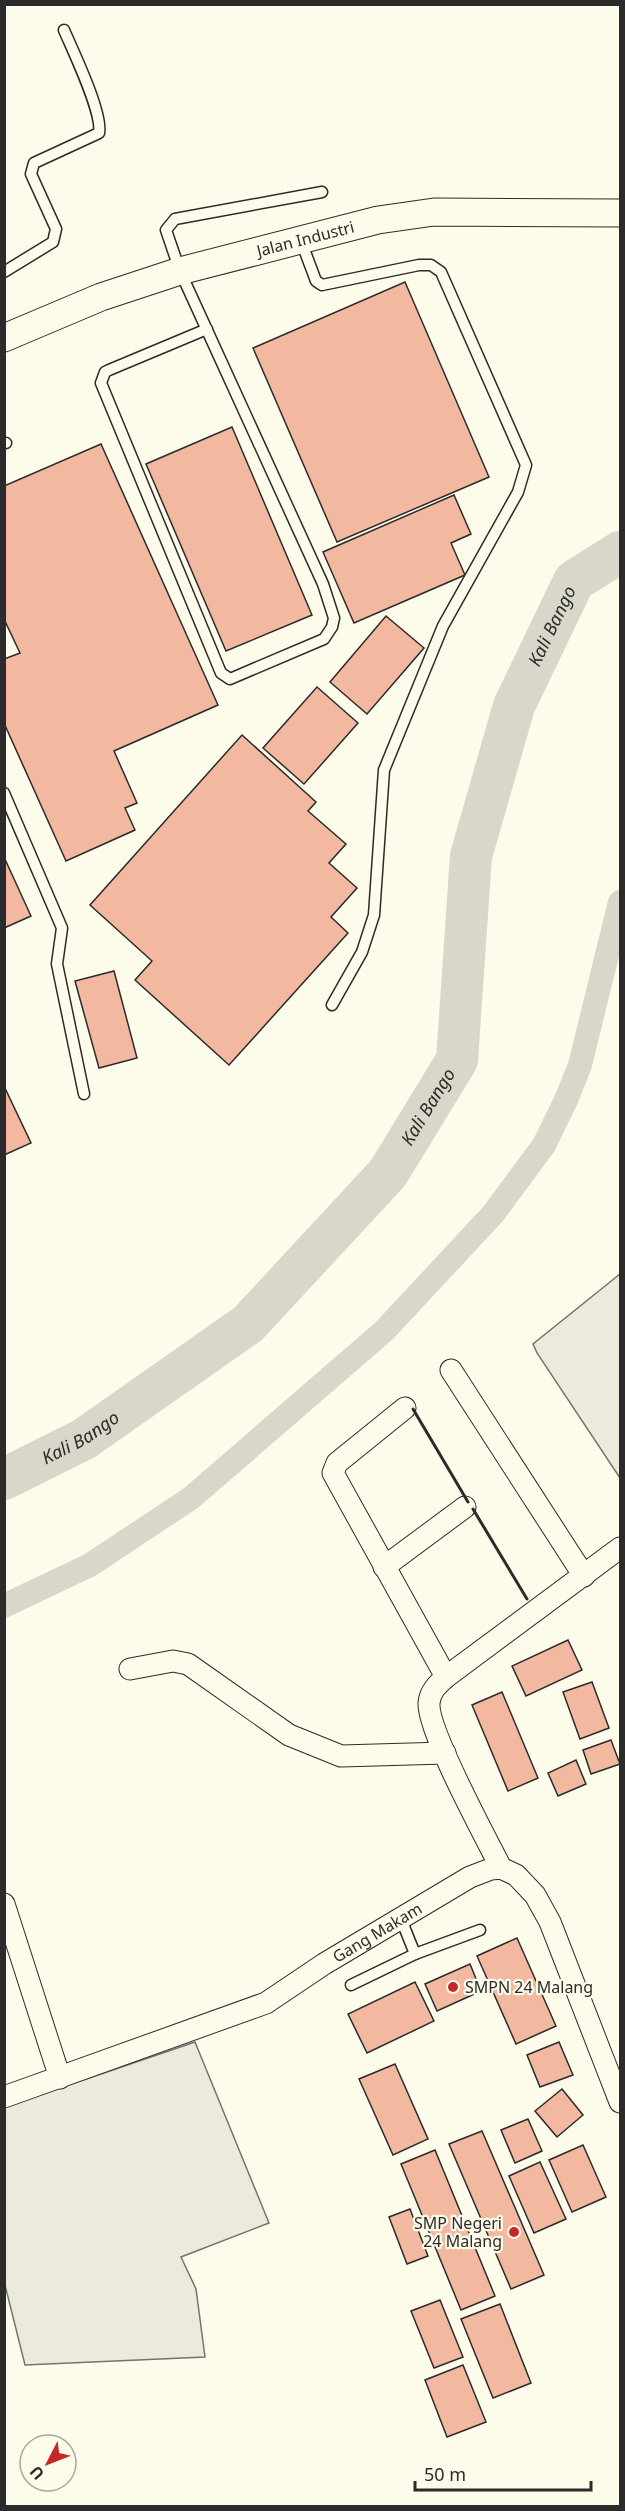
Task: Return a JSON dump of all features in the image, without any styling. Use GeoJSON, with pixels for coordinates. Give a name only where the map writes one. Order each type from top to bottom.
{"type":"FeatureCollection","features":[{"type":"Feature","properties":{"kind":"street","name":"Jalan Industri"},"geometry":{"type":"LineString","coordinates":[[4,338],[101,297],[180,271],[378,220],[434,212],[621,213]]}},
{"type":"Feature","properties":{"kind":"street"},"geometry":{"type":"LineString","coordinates":[[451,1370],[584,1576]]}},
{"type":"Feature","properties":{"kind":"street"},"geometry":{"type":"LineString","coordinates":[[405,1408],[337,1463],[333,1473],[446,1677]]}},
{"type":"Feature","properties":{"kind":"street"},"geometry":{"type":"LineString","coordinates":[[384,1567],[465,1508]]}},
{"type":"Feature","properties":{"kind":"street"},"geometry":{"type":"LineString","coordinates":[[621,1548],[446,1677],[435,1687],[429,1698],[428,1706],[445,1753],[501,1868],[516,1875],[525,1883],[542,1906],[589,2017],[621,2102]]}},
{"type":"Feature","properties":{"kind":"street"},"geometry":{"type":"LineString","coordinates":[[130,1670],[173,1661],[188,1664],[289,1735],[341,1756],[445,1753]]}},
{"type":"Feature","properties":{"kind":"street","name":"Gang Makam"},"geometry":{"type":"LineString","coordinates":[[4,2097],[266,2003],[324,1964],[470,1876],[501,1868]]}},
{"type":"Feature","properties":{"kind":"street"},"geometry":{"type":"LineString","coordinates":[[4,1904],[60,2078]]}},
{"type":"Feature","properties":{"kind":"lane"},"geometry":{"type":"LineString","coordinates":[[4,272],[53,242],[56,229],[31,174],[34,163],[99,133],[96,107],[64,30]]}},
{"type":"Feature","properties":{"kind":"lane"},"geometry":{"type":"LineString","coordinates":[[207,329],[105,372],[101,383],[221,673],[230,679],[315,644],[329,632],[334,618],[323,584],[207,329],[180,271],[166,230],[175,219],[322,192]]}},
{"type":"Feature","properties":{"kind":"lane"},"geometry":{"type":"LineString","coordinates":[[301,241],[316,281],[322,285],[419,265],[430,266],[441,272],[526,465],[518,492],[443,626],[384,770],[374,915],[362,952],[332,1005]]}},
{"type":"Feature","properties":{"kind":"lane"},"geometry":{"type":"LineString","coordinates":[[4,793],[62,928],[57,963],[84,1094]]}},
{"type":"Feature","properties":{"kind":"lane"},"geometry":{"type":"LineString","coordinates":[[401,1919],[415,1954]]}},
{"type":"Feature","properties":{"kind":"lane"},"geometry":{"type":"LineString","coordinates":[[351,1985],[415,1954],[480,1930]]}},
{"type":"Feature","properties":{"kind":"shaded area"},"geometry":{"type":"Polygon","coordinates":[[[620,1274],[620,1478],[533,1344],[620,1274]]]}},
{"type":"Feature","properties":{"kind":"shaded area"},"geometry":{"type":"Polygon","coordinates":[[[195,2042],[269,2223],[181,2257],[196,2289],[205,2357],[25,2365],[5,2285],[4,2107],[195,2042]]]}},
{"type":"Feature","properties":{"kind":"building"},"geometry":{"type":"Polygon","coordinates":[[[405,282],[489,477],[337,542],[253,348],[405,282]]]}},
{"type":"Feature","properties":{"kind":"building"},"geometry":{"type":"Polygon","coordinates":[[[232,427],[312,615],[226,651],[146,464],[232,427]]]}},
{"type":"Feature","properties":{"kind":"building"},"geometry":{"type":"Polygon","coordinates":[[[101,444],[218,705],[114,751],[137,803],[125,808],[135,830],[66,861],[4,723],[4,659],[20,653],[4,619],[4,486],[101,444]]]}},
{"type":"Feature","properties":{"kind":"building"},"geometry":{"type":"Polygon","coordinates":[[[454,495],[471,534],[451,543],[465,575],[354,623],[323,552],[454,495]]]}},
{"type":"Feature","properties":{"kind":"building"},"geometry":{"type":"Polygon","coordinates":[[[386,616],[424,648],[367,714],[330,682],[386,616]]]}},
{"type":"Feature","properties":{"kind":"building"},"geometry":{"type":"Polygon","coordinates":[[[317,687],[358,723],[304,784],[263,748],[317,687]]]}},
{"type":"Feature","properties":{"kind":"building"},"geometry":{"type":"Polygon","coordinates":[[[242,735],[316,802],[308,811],[346,844],[329,863],[357,888],[331,917],[348,933],[229,1065],[135,980],[152,961],[90,905],[242,735]]]}},
{"type":"Feature","properties":{"kind":"building"},"geometry":{"type":"Polygon","coordinates":[[[4,857],[31,916],[4,928],[4,857]]]}},
{"type":"Feature","properties":{"kind":"building"},"geometry":{"type":"Polygon","coordinates":[[[114,971],[137,1058],[99,1068],[75,981],[114,971]]]}},
{"type":"Feature","properties":{"kind":"building"},"geometry":{"type":"Polygon","coordinates":[[[4,1086],[31,1143],[4,1155],[4,1086]]]}},
{"type":"Feature","properties":{"kind":"building"},"geometry":{"type":"Polygon","coordinates":[[[568,1640],[582,1670],[526,1696],[512,1666],[568,1640]]]}},
{"type":"Feature","properties":{"kind":"building"},"geometry":{"type":"Polygon","coordinates":[[[592,1682],[609,1728],[580,1739],[563,1692],[592,1682]]]}},
{"type":"Feature","properties":{"kind":"building"},"geometry":{"type":"Polygon","coordinates":[[[502,1692],[538,1778],[508,1791],[472,1705],[502,1692]]]}},
{"type":"Feature","properties":{"kind":"building"},"geometry":{"type":"Polygon","coordinates":[[[611,1740],[620,1764],[591,1774],[583,1750],[611,1740]]]}},
{"type":"Feature","properties":{"kind":"building"},"geometry":{"type":"Polygon","coordinates":[[[576,1760],[586,1784],[558,1796],[548,1773],[576,1760]]]}},
{"type":"Feature","properties":{"kind":"building"},"geometry":{"type":"Polygon","coordinates":[[[517,1938],[556,2026],[516,2044],[477,1956],[517,1938]]]}},
{"type":"Feature","properties":{"kind":"building","name":"SMPN 24 Malang"},"geometry":{"type":"Polygon","coordinates":[[[470,1964],[481,1991],[437,2011],[425,1984],[470,1964]]]}},
{"type":"Feature","properties":{"kind":"building"},"geometry":{"type":"Polygon","coordinates":[[[415,1982],[434,2021],[367,2053],[348,2014],[415,1982]]]}},
{"type":"Feature","properties":{"kind":"building"},"geometry":{"type":"Polygon","coordinates":[[[559,2042],[573,2075],[540,2087],[527,2055],[559,2042]]]}},
{"type":"Feature","properties":{"kind":"building"},"geometry":{"type":"Polygon","coordinates":[[[395,2064],[428,2139],[393,2155],[359,2079],[395,2064]]]}},
{"type":"Feature","properties":{"kind":"building"},"geometry":{"type":"Polygon","coordinates":[[[562,2089],[583,2115],[557,2137],[535,2111],[562,2089]]]}},
{"type":"Feature","properties":{"kind":"building"},"geometry":{"type":"Polygon","coordinates":[[[528,2119],[542,2151],[515,2163],[501,2130],[528,2119]]]}},
{"type":"Feature","properties":{"kind":"building"},"geometry":{"type":"Polygon","coordinates":[[[482,2131],[544,2275],[511,2289],[449,2144],[482,2131]]]}},
{"type":"Feature","properties":{"kind":"building"},"geometry":{"type":"Polygon","coordinates":[[[583,2145],[606,2197],[572,2212],[549,2160],[583,2145]]]}},
{"type":"Feature","properties":{"kind":"building"},"geometry":{"type":"Polygon","coordinates":[[[435,2150],[495,2296],[461,2310],[401,2164],[435,2150]]]}},
{"type":"Feature","properties":{"kind":"building"},"geometry":{"type":"Polygon","coordinates":[[[540,2162],[566,2219],[534,2233],[509,2176],[540,2162]]]}},
{"type":"Feature","properties":{"kind":"building"},"geometry":{"type":"Polygon","coordinates":[[[410,2209],[428,2256],[407,2264],[389,2217],[410,2209]]]}},
{"type":"Feature","properties":{"kind":"building"},"geometry":{"type":"Polygon","coordinates":[[[440,2300],[463,2357],[434,2368],[411,2311],[440,2300]]]}},
{"type":"Feature","properties":{"kind":"building"},"geometry":{"type":"Polygon","coordinates":[[[500,2304],[531,2383],[493,2398],[461,2319],[500,2304]]]}},
{"type":"Feature","properties":{"kind":"building"},"geometry":{"type":"Polygon","coordinates":[[[463,2365],[486,2422],[447,2437],[425,2380],[463,2365]]]}},
{"type":"Feature","properties":{"kind":"waterway","name":"Kali Bango"},"geometry":{"type":"LineString","coordinates":[[4,1479],[84,1439],[248,1324],[388,1173],[457,1060],[471,856],[514,706],[574,581],[620,552]]}},
{"type":"Feature","properties":{"kind":"waterway","name":"Kali Bango"},"geometry":{"type":"LineString","coordinates":[[4,1606],[90,1565],[191,1498],[384,1331],[493,1214],[544,1145],[566,1100],[580,1065],[620,902]]}},
{"type":"Feature","properties":{"kind":"wall"},"geometry":{"type":"LineString","coordinates":[[413,1409],[468,1502]]}},
{"type":"Feature","properties":{"kind":"wall"},"geometry":{"type":"LineString","coordinates":[[473,1509],[527,1599]]}},
{"type":"Feature","properties":{"kind":"place","name":"SMPN 24 Malang"},"geometry":{"type":"Point","coordinates":[453,1987]}},
{"type":"Feature","properties":{"kind":"place","name":"SMP Negeri 24 Malang"},"geometry":{"type":"Point","coordinates":[514,2232]}}]}
